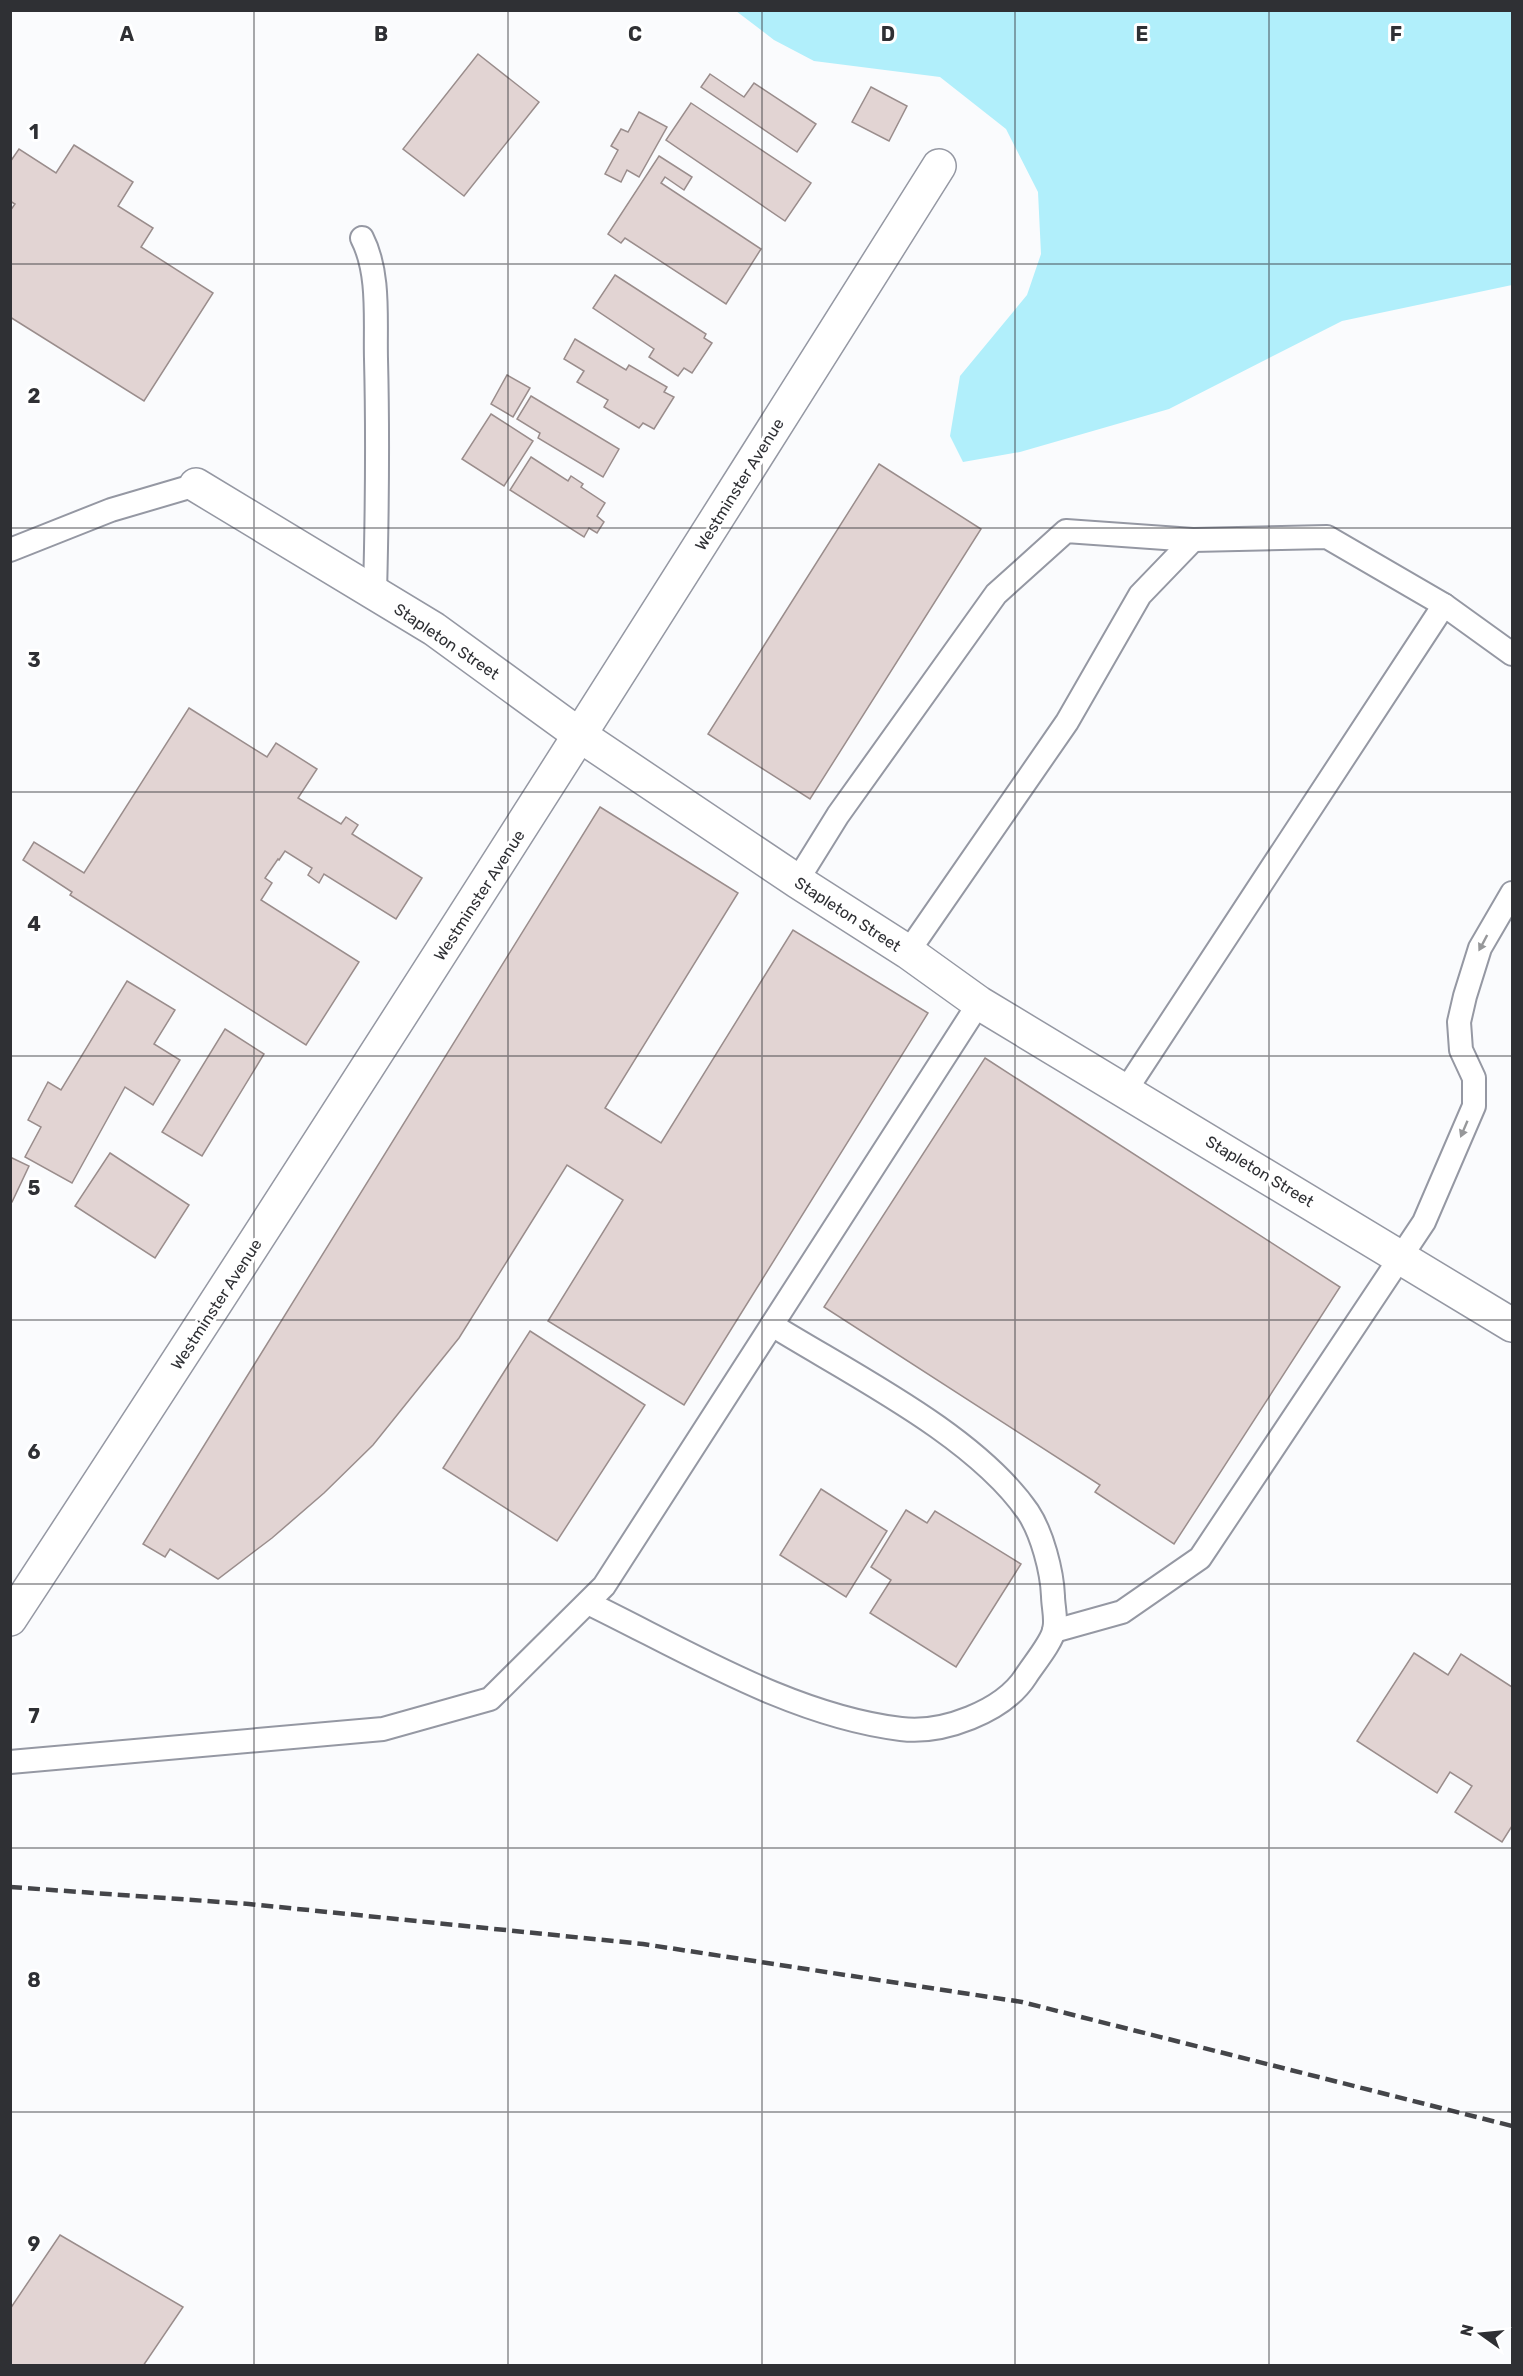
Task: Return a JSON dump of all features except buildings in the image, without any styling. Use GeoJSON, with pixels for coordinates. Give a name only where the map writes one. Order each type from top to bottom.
{"type":"FeatureCollection","features":[{"type":"Feature","properties":{"kind":"street","name":"Westminster Avenue"},"geometry":{"type":"LineString","coordinates":[[10,1619],[233,1279],[581,736],[939,166]]}},
{"type":"Feature","properties":{"kind":"street","name":"Stapleton Street"},"geometry":{"type":"LineString","coordinates":[[196,485],[434,629],[581,736],[797,881],[908,952],[979,1003],[1512,1325]]}},
{"type":"Feature","properties":{"kind":"lane"},"geometry":{"type":"LineString","coordinates":[[362,238],[371,256],[375,311],[378,452],[375,593]]}},
{"type":"Feature","properties":{"kind":"lane"},"geometry":{"type":"LineString","coordinates":[[10,550],[111,510],[196,485]]}},
{"type":"Feature","properties":{"kind":"lane"},"geometry":{"type":"LineString","coordinates":[[797,881],[838,815],[996,594],[1066,531],[1193,540],[1327,537],[1444,605],[1512,654]]}},
{"type":"Feature","properties":{"kind":"lane"},"geometry":{"type":"LineString","coordinates":[[908,952],[1067,722],[1140,595],[1193,540]]}},
{"type":"Feature","properties":{"kind":"lane"},"geometry":{"type":"LineString","coordinates":[[1126,1090],[1444,605]]}},
{"type":"Feature","properties":{"kind":"lane"},"geometry":{"type":"LineString","coordinates":[[1054,1631],[1122,1612],[1200,1558],[1424,1222],[1474,1106],[1474,1078],[1461,1050],[1459,1022],[1480,948],[1512,893]]}},
{"type":"Feature","properties":{"kind":"lane"},"geometry":{"type":"LineString","coordinates":[[10,1762],[383,1729],[490,1699],[604,1586],[979,1003]]}},
{"type":"Feature","properties":{"kind":"lane"},"geometry":{"type":"LineString","coordinates":[[588,1603],[779,1695],[847,1719],[903,1730],[952,1725],[986,1712],[1020,1685],[1054,1631],[1052,1573],[1029,1514],[994,1472],[933,1424],[772,1325]]}},
{"type":"Feature","properties":{"kind":"water"},"geometry":{"type":"Polygon","coordinates":[[[736,11],[1512,11],[1512,285],[1342,321],[1169,409],[1020,452],[963,462],[950,436],[960,376],[1027,295],[1041,254],[1038,192],[1006,129],[940,77],[814,61],[774,40],[736,11]]]}},
{"type":"Feature","properties":{"kind":"railway"},"geometry":{"type":"LineString","coordinates":[[10,1887],[249,1904],[643,1944],[1022,2002],[1512,2126]]}}]}
